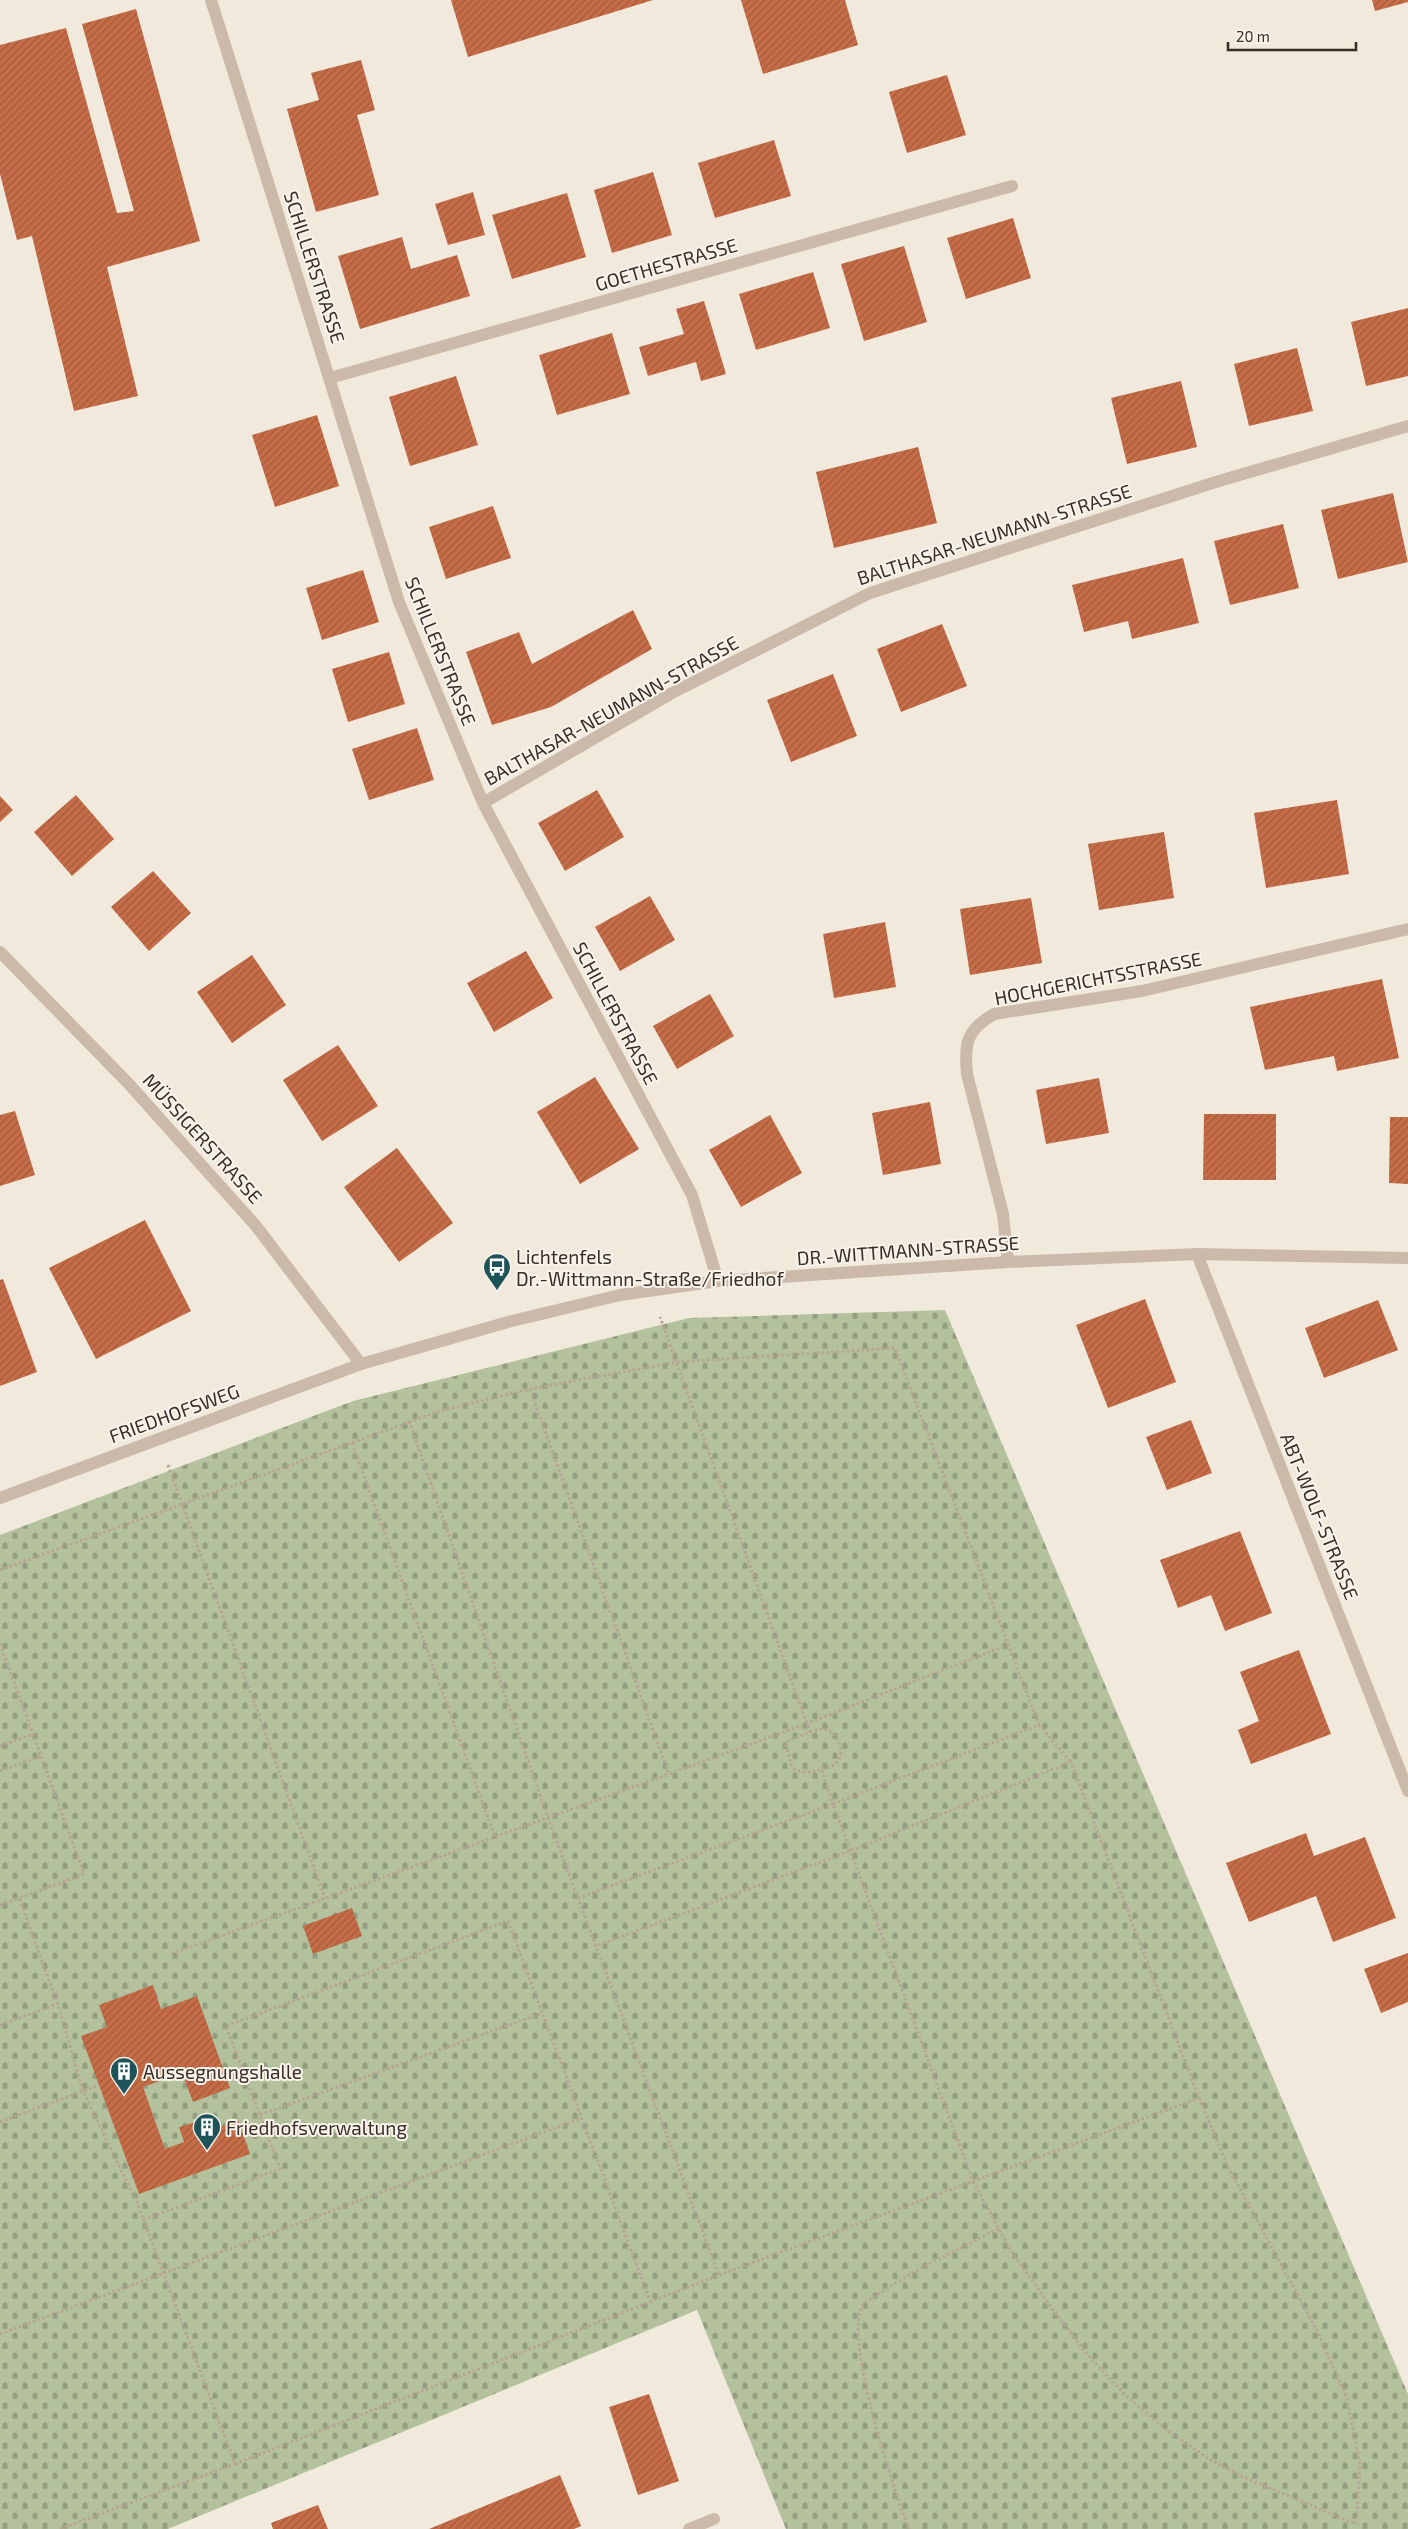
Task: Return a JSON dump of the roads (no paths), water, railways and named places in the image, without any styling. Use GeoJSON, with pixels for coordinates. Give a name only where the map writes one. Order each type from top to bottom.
{"type":"FeatureCollection","features":[{"type":"Feature","properties":{"kind":"street","name":"SCHILLERSTRASSE"},"geometry":{"type":"LineString","coordinates":[[211,0],[330,378],[398,602],[483,803],[692,1194],[718,1281]]}},
{"type":"Feature","properties":{"kind":"street","name":"GOETHESTRASSE"},"geometry":{"type":"LineString","coordinates":[[330,378],[1012,186]]}},
{"type":"Feature","properties":{"kind":"street","name":"BALTHASAR-NEUMANN-STRASSE"},"geometry":{"type":"LineString","coordinates":[[483,803],[672,693],[870,593],[1219,481],[1408,426]]}},
{"type":"Feature","properties":{"kind":"street","name":"HOCHGERICHTSSTRASSE"},"geometry":{"type":"LineString","coordinates":[[1008,1262],[1003,1214],[967,1074],[968,1039],[978,1024],[994,1014],[1142,991],[1408,929]]}},
{"type":"Feature","properties":{"kind":"street","name":"MÜSSIGERSTRASSE"},"geometry":{"type":"LineString","coordinates":[[0,952],[128,1083],[256,1226],[361,1364]]}},
{"type":"Feature","properties":{"kind":"street","name":"DR.-WITTMANN-STRASSE"},"geometry":{"type":"LineString","coordinates":[[361,1364],[508,1322],[620,1295],[718,1281],[1008,1262],[1197,1254],[1408,1258]]}},
{"type":"Feature","properties":{"kind":"street","name":"ABT-WOLF-STRASSE"},"geometry":{"type":"LineString","coordinates":[[1197,1254],[1408,1791]]}},
{"type":"Feature","properties":{"kind":"street","name":"FRIEDHOFSWEG"},"geometry":{"type":"LineString","coordinates":[[0,1498],[361,1364]]}},
{"type":"Feature","properties":{"kind":"street"},"geometry":{"type":"LineString","coordinates":[[689,2529],[714,2520]]}},
{"type":"Feature","properties":{"kind":"place","name":"Lichtenfels Dr.-Wittmann-Straße/Friedhof"},"geometry":{"type":"Point","coordinates":[497,1291]}},
{"type":"Feature","properties":{"kind":"place","name":"Aussegnungshalle"},"geometry":{"type":"Point","coordinates":[124,2095]}},
{"type":"Feature","properties":{"kind":"place","name":"Friedhofsverwaltung"},"geometry":{"type":"Point","coordinates":[207,2151]}}]}
